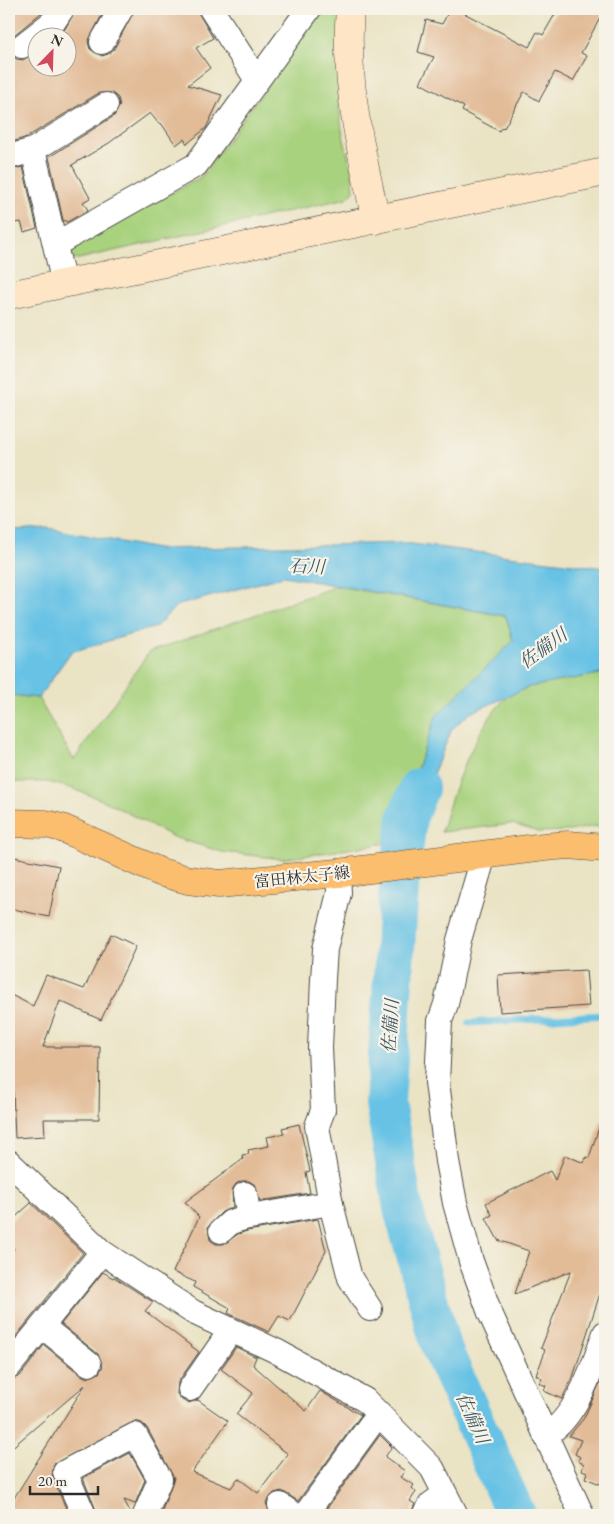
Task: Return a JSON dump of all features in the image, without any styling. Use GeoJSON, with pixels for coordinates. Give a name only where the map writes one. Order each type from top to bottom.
{"type":"FeatureCollection","features":[{"type":"Feature","properties":{"kind":"main road","name":"富田林太子線"},"geometry":{"type":"LineString","coordinates":[[9,823],[46,824],[62,828],[142,866],[188,880],[219,884],[347,872],[568,845],[605,848]]}},
{"type":"Feature","properties":{"kind":"street"},"geometry":{"type":"LineString","coordinates":[[22,46],[54,21],[62,9]]}},
{"type":"Feature","properties":{"kind":"street"},"geometry":{"type":"LineString","coordinates":[[102,42],[121,9]]}},
{"type":"Feature","properties":{"kind":"street"},"geometry":{"type":"LineString","coordinates":[[211,9],[257,80]]}},
{"type":"Feature","properties":{"kind":"street"},"geometry":{"type":"LineString","coordinates":[[56,244],[196,165],[309,9]]}},
{"type":"Feature","properties":{"kind":"street"},"geometry":{"type":"LineString","coordinates":[[350,9],[348,46],[353,108],[376,220]]}},
{"type":"Feature","properties":{"kind":"street"},"geometry":{"type":"LineString","coordinates":[[9,157],[33,150],[106,105]]}},
{"type":"Feature","properties":{"kind":"street"},"geometry":{"type":"LineString","coordinates":[[33,150],[64,284]]}},
{"type":"Feature","properties":{"kind":"street"},"geometry":{"type":"LineString","coordinates":[[9,295],[605,172]]}},
{"type":"Feature","properties":{"kind":"street"},"geometry":{"type":"LineString","coordinates":[[568,845],[605,837]]}},
{"type":"Feature","properties":{"kind":"street"},"geometry":{"type":"LineString","coordinates":[[481,855],[459,940],[446,1004],[440,1021],[437,1082],[449,1169],[471,1261],[512,1364],[582,1515]]}},
{"type":"Feature","properties":{"kind":"street"},"geometry":{"type":"LineString","coordinates":[[347,872],[339,893],[325,949],[320,1048],[323,1110],[317,1126],[331,1203],[350,1278],[370,1309]]}},
{"type":"Feature","properties":{"kind":"street"},"geometry":{"type":"LineString","coordinates":[[9,1162],[33,1188],[102,1252],[193,1312],[316,1372],[365,1400],[432,1468],[456,1515]]}},
{"type":"Feature","properties":{"kind":"street"},"geometry":{"type":"LineString","coordinates":[[221,1231],[247,1205],[331,1203]]}},
{"type":"Feature","properties":{"kind":"street"},"geometry":{"type":"LineString","coordinates":[[9,1367],[102,1252]]}},
{"type":"Feature","properties":{"kind":"street"},"geometry":{"type":"LineString","coordinates":[[42,1326],[89,1364]]}},
{"type":"Feature","properties":{"kind":"street"},"geometry":{"type":"LineString","coordinates":[[190,1389],[231,1330]]}},
{"type":"Feature","properties":{"kind":"street"},"geometry":{"type":"LineString","coordinates":[[545,1435],[557,1429],[566,1417],[588,1378],[605,1333]]}},
{"type":"Feature","properties":{"kind":"street"},"geometry":{"type":"LineString","coordinates":[[306,1515],[379,1413]]}},
{"type":"Feature","properties":{"kind":"street"},"geometry":{"type":"LineString","coordinates":[[84,1515],[65,1472],[135,1435],[160,1478],[145,1515]]}},
{"type":"Feature","properties":{"kind":"street"},"geometry":{"type":"LineString","coordinates":[[424,1515],[432,1504],[445,1494]]}},
{"type":"Feature","properties":{"kind":"green space"},"geometry":{"type":"Polygon","coordinates":[[[323,9],[341,9],[340,115],[354,191],[347,198],[74,260],[69,250],[201,177],[323,9]]]}},
{"type":"Feature","properties":{"kind":"green space"},"geometry":{"type":"Polygon","coordinates":[[[337,586],[506,616],[513,641],[433,726],[399,818],[400,841],[283,859],[222,852],[173,837],[107,802],[71,788],[48,782],[9,782],[9,695],[38,698],[74,760],[149,652],[337,586]]]}},
{"type":"Feature","properties":{"kind":"green space"},"geometry":{"type":"Polygon","coordinates":[[[605,673],[605,830],[595,826],[570,831],[539,832],[512,824],[441,832],[454,790],[475,742],[494,711],[505,699],[515,691],[534,685],[605,673]]]}},
{"type":"Feature","properties":{"kind":"water","name":"石川"},"geometry":{"type":"Polygon","coordinates":[[[48,528],[157,549],[404,543],[605,568],[605,673],[529,687],[470,713],[452,729],[414,819],[410,839],[400,841],[399,819],[436,716],[513,641],[506,616],[284,576],[176,606],[156,627],[71,652],[38,698],[9,695],[9,530],[48,528]]]}},
{"type":"Feature","properties":{"kind":"building"},"geometry":{"type":"Polygon","coordinates":[[[9,9],[46,9],[14,35],[9,44],[9,9]]]}},
{"type":"Feature","properties":{"kind":"building"},"geometry":{"type":"Polygon","coordinates":[[[76,9],[105,9],[88,42],[90,49],[102,56],[114,49],[135,9],[196,9],[213,38],[196,48],[210,68],[188,85],[222,95],[206,128],[187,144],[184,139],[176,145],[161,123],[159,124],[150,113],[109,143],[72,165],[90,198],[83,202],[88,210],[67,222],[63,220],[49,157],[114,116],[120,105],[118,98],[112,93],[99,93],[27,137],[9,143],[9,49],[16,59],[23,60],[28,57],[28,78],[78,78],[78,28],[66,28],[76,9]]]}},
{"type":"Feature","properties":{"kind":"building"},"geometry":{"type":"Polygon","coordinates":[[[450,9],[456,9],[529,47],[537,32],[543,35],[558,9],[605,9],[581,53],[587,56],[573,81],[555,72],[539,101],[524,92],[504,128],[502,127],[499,131],[462,111],[464,107],[420,83],[434,57],[418,52],[426,20],[442,24],[450,9]]]}},
{"type":"Feature","properties":{"kind":"building"},"geometry":{"type":"Polygon","coordinates":[[[23,167],[37,228],[24,232],[21,222],[9,224],[9,170],[23,167]]]}},
{"type":"Feature","properties":{"kind":"building"},"geometry":{"type":"Polygon","coordinates":[[[9,856],[59,866],[49,917],[9,908],[9,856]]]}},
{"type":"Feature","properties":{"kind":"building"},"geometry":{"type":"Polygon","coordinates":[[[111,934],[136,946],[101,1020],[60,1001],[43,1047],[100,1047],[99,1119],[44,1119],[45,1136],[15,1138],[9,994],[33,1006],[46,975],[84,989],[111,934]]]}},
{"type":"Feature","properties":{"kind":"building"},"geometry":{"type":"Polygon","coordinates":[[[586,970],[589,1006],[500,1012],[498,975],[586,970]]]}},
{"type":"Feature","properties":{"kind":"building"},"geometry":{"type":"Polygon","coordinates":[[[601,1121],[605,1121],[605,1278],[573,1377],[562,1399],[544,1391],[546,1386],[539,1383],[542,1378],[536,1375],[545,1350],[541,1348],[571,1271],[515,1294],[529,1251],[498,1240],[486,1218],[492,1215],[486,1203],[550,1171],[555,1180],[565,1155],[584,1163],[586,1157],[589,1158],[601,1121]]]}},
{"type":"Feature","properties":{"kind":"building"},"geometry":{"type":"Polygon","coordinates":[[[299,1124],[310,1171],[306,1172],[310,1193],[260,1201],[255,1185],[249,1181],[242,1181],[236,1184],[232,1190],[233,1207],[222,1212],[208,1227],[210,1240],[216,1244],[223,1244],[238,1234],[247,1231],[318,1219],[326,1251],[290,1321],[279,1316],[269,1332],[228,1313],[230,1308],[193,1287],[195,1282],[173,1272],[199,1217],[185,1202],[243,1159],[242,1155],[249,1154],[248,1150],[269,1146],[267,1137],[284,1134],[282,1128],[299,1124]]]}},
{"type":"Feature","properties":{"kind":"building"},"geometry":{"type":"Polygon","coordinates":[[[31,1203],[83,1253],[9,1345],[9,1254],[14,1249],[9,1242],[9,1223],[31,1203]]]}},
{"type":"Feature","properties":{"kind":"building"},"geometry":{"type":"Polygon","coordinates":[[[103,1272],[153,1302],[145,1311],[199,1352],[178,1382],[177,1394],[188,1403],[198,1400],[228,1421],[192,1472],[231,1488],[238,1478],[258,1493],[288,1454],[236,1414],[253,1393],[221,1369],[236,1347],[256,1357],[253,1365],[306,1411],[320,1391],[361,1415],[298,1501],[282,1491],[274,1493],[266,1503],[271,1515],[167,1515],[161,1513],[174,1478],[147,1428],[142,1423],[135,1421],[54,1464],[52,1477],[69,1515],[23,1515],[9,1506],[85,1385],[9,1450],[9,1380],[20,1376],[44,1345],[81,1375],[87,1378],[99,1373],[103,1366],[98,1354],[61,1324],[103,1272]]]}},
{"type":"Feature","properties":{"kind":"building"},"geometry":{"type":"Polygon","coordinates":[[[605,1372],[605,1486],[585,1478],[587,1472],[582,1470],[584,1464],[578,1461],[580,1457],[575,1454],[581,1440],[569,1436],[584,1418],[605,1372]]]}},
{"type":"Feature","properties":{"kind":"building"},"geometry":{"type":"Polygon","coordinates":[[[380,1435],[392,1447],[385,1457],[405,1471],[400,1477],[414,1485],[412,1488],[416,1492],[410,1501],[415,1504],[410,1515],[322,1515],[380,1435]]]}},
{"type":"Feature","properties":{"kind":"building"},"geometry":{"type":"Polygon","coordinates":[[[130,1453],[145,1480],[135,1504],[124,1500],[132,1515],[98,1515],[83,1478],[130,1453]]]}},
{"type":"Feature","properties":{"kind":"waterway","name":"佐備川"},"geometry":{"type":"LineString","coordinates":[[419,788],[407,818],[399,886],[385,1103],[403,1208],[441,1347],[516,1515]]}},
{"type":"Feature","properties":{"kind":"waterway"},"geometry":{"type":"LineString","coordinates":[[469,1023],[605,1015]]}}]}
